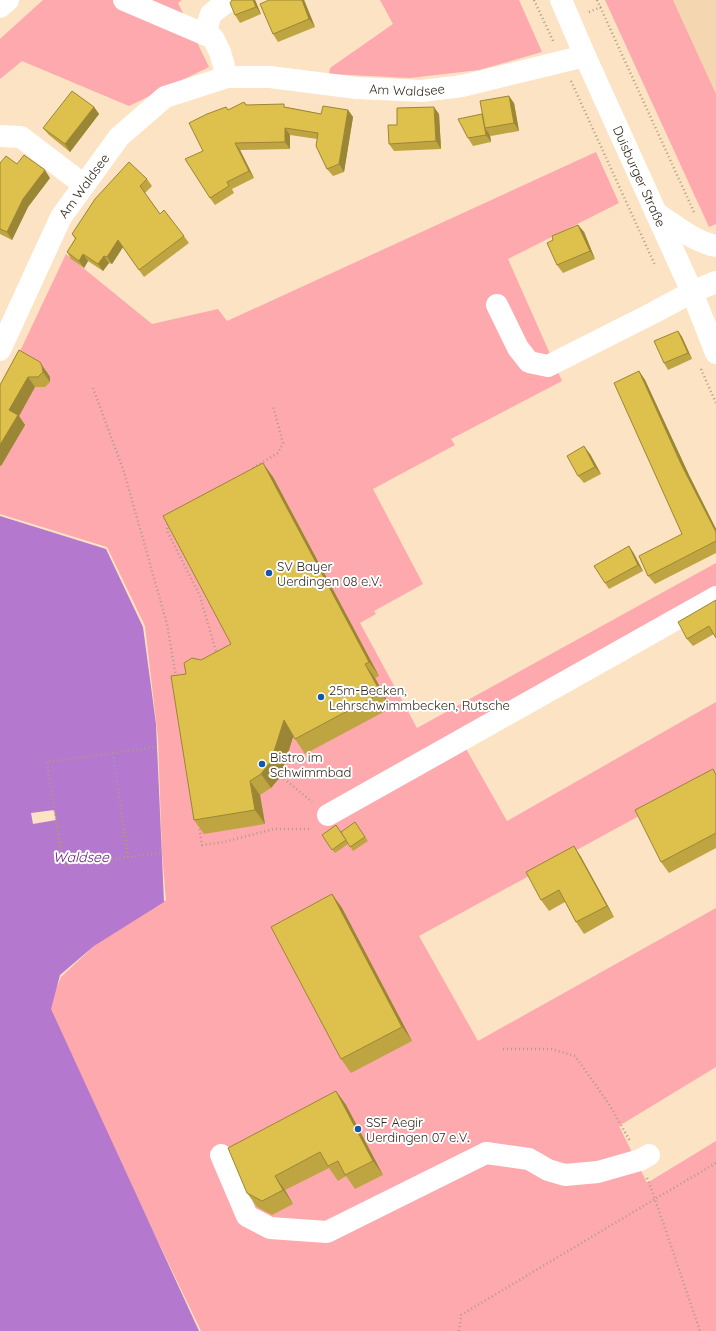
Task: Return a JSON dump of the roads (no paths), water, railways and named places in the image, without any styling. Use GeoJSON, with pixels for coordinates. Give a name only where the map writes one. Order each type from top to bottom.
{"type":"FeatureCollection","features":[{"type":"Feature","properties":{"kind":"main road"},"geometry":{"type":"LineString","coordinates":[[0,7],[8,0]]}},
{"type":"Feature","properties":{"kind":"main road"},"geometry":{"type":"LineString","coordinates":[[124,0],[214,38],[220,52],[227,77]]}},
{"type":"Feature","properties":{"kind":"main road"},"geometry":{"type":"LineString","coordinates":[[205,34],[210,14],[229,0]]}},
{"type":"Feature","properties":{"kind":"main road","name":"Duisburger Straße"},"geometry":{"type":"LineString","coordinates":[[561,0],[692,292],[708,361]]}},
{"type":"Feature","properties":{"kind":"main road","name":"Am Waldsee"},"geometry":{"type":"LineString","coordinates":[[0,350],[61,217],[119,137],[165,97],[227,77],[270,77],[357,88],[422,91],[462,86],[585,56]]}},
{"type":"Feature","properties":{"kind":"main road"},"geometry":{"type":"LineString","coordinates":[[0,136],[21,137],[84,185]]}},
{"type":"Feature","properties":{"kind":"main road"},"geometry":{"type":"LineString","coordinates":[[656,213],[688,235],[708,245],[716,246]]}},
{"type":"Feature","properties":{"kind":"main road"},"geometry":{"type":"LineString","coordinates":[[497,305],[518,348],[529,362],[548,366],[692,292],[716,282]]}},
{"type":"Feature","properties":{"kind":"main road"},"geometry":{"type":"LineString","coordinates":[[328,815],[716,597]]}},
{"type":"Feature","properties":{"kind":"main road"},"geometry":{"type":"LineString","coordinates":[[221,1155],[247,1216],[270,1228],[327,1232],[486,1153],[528,1159],[548,1170],[565,1175],[598,1172],[640,1160],[649,1155]]}},
{"type":"Feature","properties":{"kind":"water","name":"Waldsee"},"geometry":{"type":"Polygon","coordinates":[[[0,516],[106,549],[143,627],[156,724],[164,902],[94,946],[60,975],[51,1009],[199,1331],[0,1331],[0,516]]]}},
{"type":"Feature","properties":{"kind":"place","name":"SV Bayer Uerdingen 08 e.V."},"geometry":{"type":"Point","coordinates":[269,573]}},
{"type":"Feature","properties":{"kind":"place","name":"25m-Becken, Lehrschwimmbecken, Rutsche"},"geometry":{"type":"Point","coordinates":[321,697]}},
{"type":"Feature","properties":{"kind":"place","name":"Bistro im Schwimmbad"},"geometry":{"type":"Point","coordinates":[262,764]}},
{"type":"Feature","properties":{"kind":"place","name":"SSF Aegir Uerdingen 07 e.V."},"geometry":{"type":"Point","coordinates":[358,1129]}}]}
